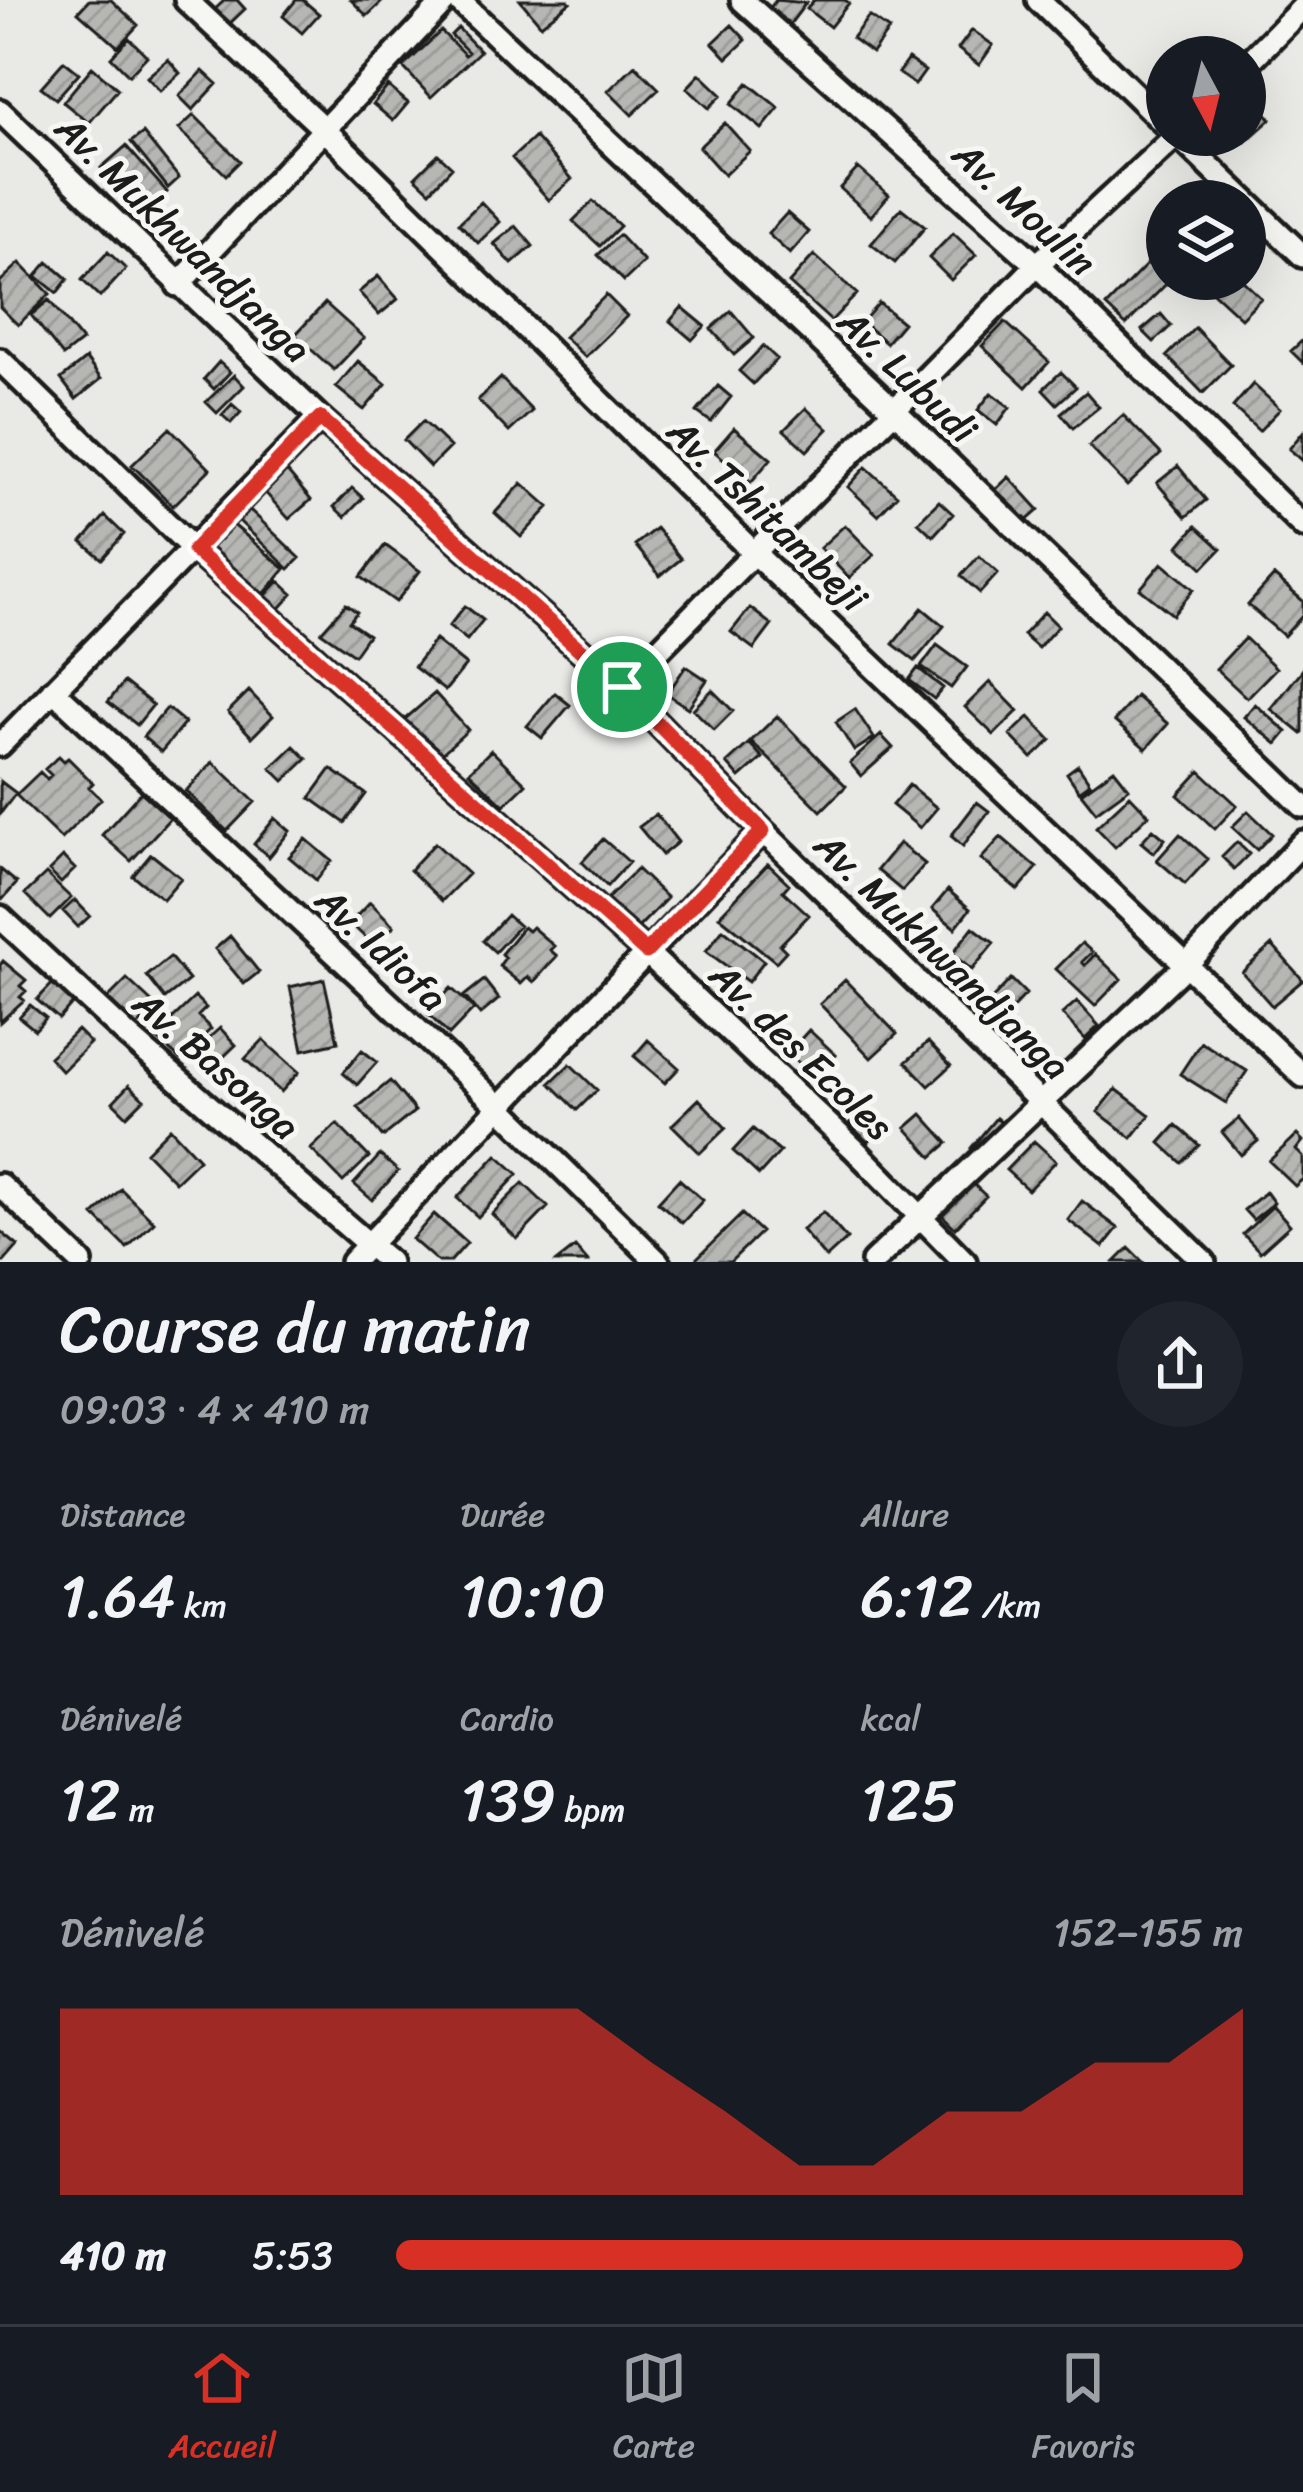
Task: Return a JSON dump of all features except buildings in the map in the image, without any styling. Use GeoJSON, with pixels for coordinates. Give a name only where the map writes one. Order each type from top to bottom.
{"type":"FeatureCollection","features":[{"type":"Feature","properties":{"kind":"street","name":"Av. Tshitambeji"},"geometry":{"type":"LineString","coordinates":[[186,0],[326,131],[754,553],[1303,1076]]}},
{"type":"Feature","properties":{"kind":"street"},"geometry":{"type":"LineString","coordinates":[[178,284],[446,0]]}},
{"type":"Feature","properties":{"kind":"street","name":"Av. Lubudi"},"geometry":{"type":"LineString","coordinates":[[458,0],[894,410],[1303,806]]}},
{"type":"Feature","properties":{"kind":"street","name":"Av. Moulin"},"geometry":{"type":"LineString","coordinates":[[742,0],[1036,266],[1303,526]]}},
{"type":"Feature","properties":{"kind":"street"},"geometry":{"type":"LineString","coordinates":[[1038,0],[1146,105]]}},
{"type":"Feature","properties":{"kind":"street"},"geometry":{"type":"LineString","coordinates":[[1266,45],[1303,8]]}},
{"type":"Feature","properties":{"kind":"street","name":"Av. Mukhwandjanga"},"geometry":{"type":"LineString","coordinates":[[0,111],[320,418],[622,687],[1204,1262]]}},
{"type":"Feature","properties":{"kind":"street"},"geometry":{"type":"LineString","coordinates":[[622,687],[1036,266],[1154,156]]}},
{"type":"Feature","properties":{"kind":"street"},"geometry":{"type":"LineString","coordinates":[[1199,156],[1303,256]]}},
{"type":"Feature","properties":{"kind":"street","name":"Av. des Ecoles"},"geometry":{"type":"LineString","coordinates":[[0,360],[194,550],[646,952],[965,1262]]}},
{"type":"Feature","properties":{"kind":"street"},"geometry":{"type":"LineString","coordinates":[[0,745],[320,418]]}},
{"type":"Feature","properties":{"kind":"street","name":"Av. Idiofa"},"geometry":{"type":"LineString","coordinates":[[53,690],[500,1107],[658,1262]]}},
{"type":"Feature","properties":{"kind":"street"},"geometry":{"type":"LineString","coordinates":[[352,1262],[763,831]]}},
{"type":"Feature","properties":{"kind":"street"},"geometry":{"type":"LineString","coordinates":[[873,1262],[1185,966],[1303,842]]}},
{"type":"Feature","properties":{"kind":"street","name":"Av. Basonga"},"geometry":{"type":"LineString","coordinates":[[0,917],[130,1038],[389,1262]]}},
{"type":"Feature","properties":{"kind":"street"},"geometry":{"type":"LineString","coordinates":[[0,1185],[77,1261]]}},
{"type":"Feature","properties":{"kind":"route"},"geometry":{"type":"LineString","coordinates":[[320,418],[622,687],[763,831],[646,952],[194,550],[320,418]]}}]}
